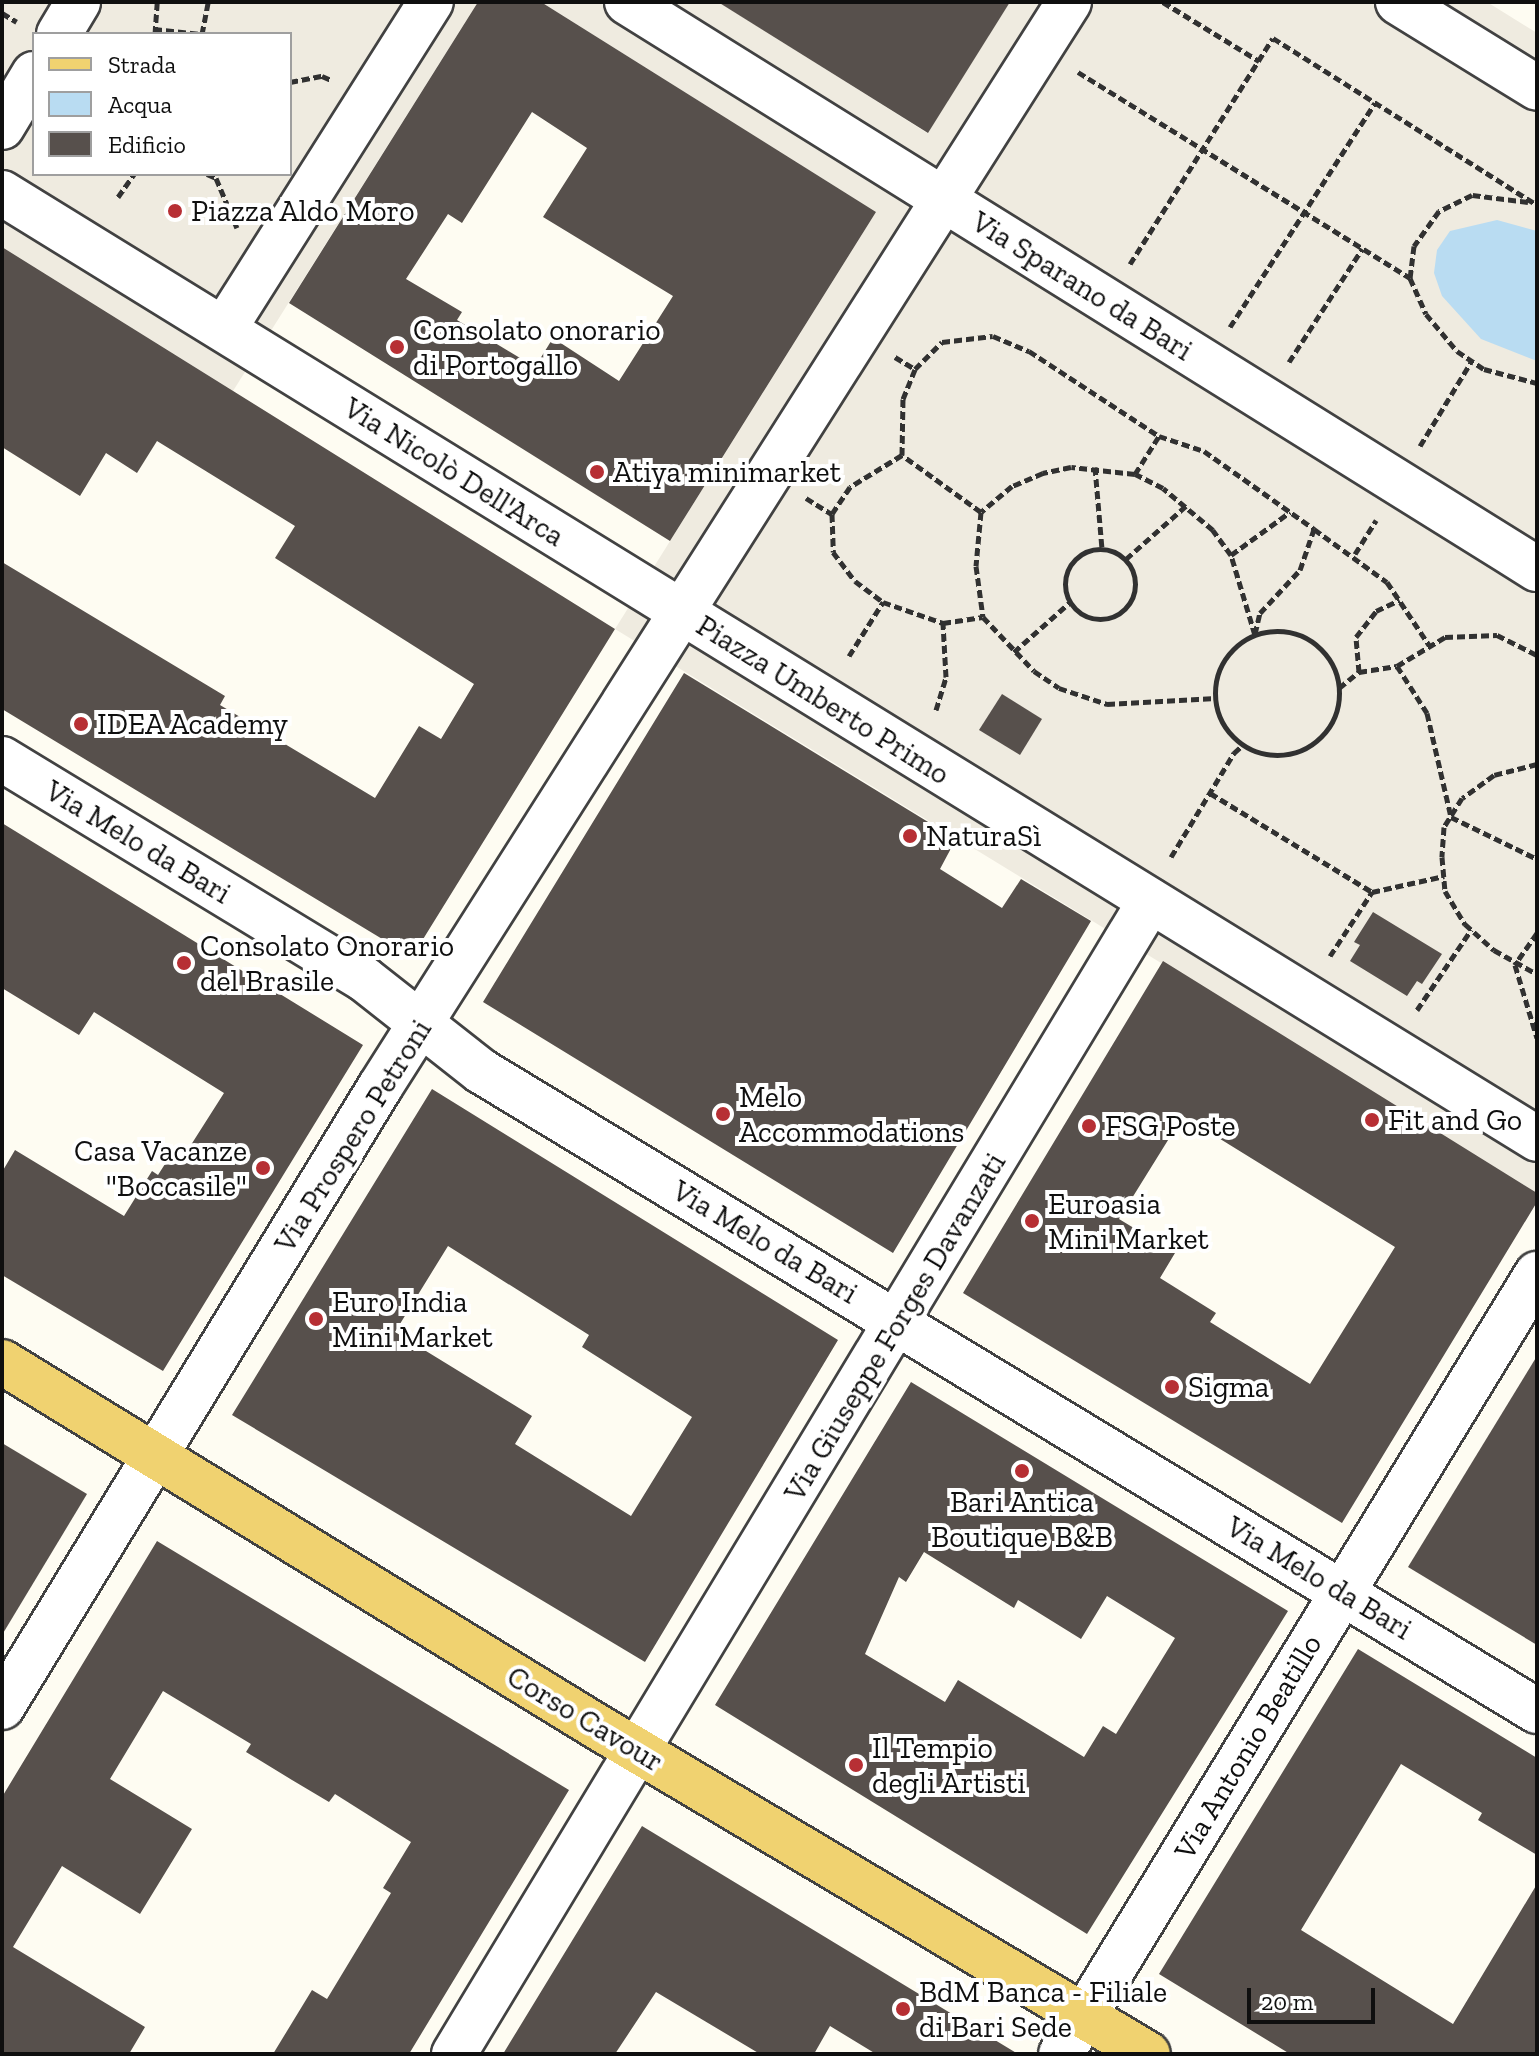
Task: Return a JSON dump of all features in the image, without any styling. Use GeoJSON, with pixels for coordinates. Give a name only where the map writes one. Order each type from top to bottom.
{"type":"FeatureCollection","features":[{"type":"Feature","properties":{"kind":"main road","name":"Corso Cavour"},"geometry":{"type":"LineString","coordinates":[[11,1371],[1148,2054]]}},
{"type":"Feature","properties":{"kind":"street"},"geometry":{"type":"LineString","coordinates":[[60,32],[78,2]]}},
{"type":"Feature","properties":{"kind":"street"},"geometry":{"type":"LineString","coordinates":[[2,193],[224,329],[431,2]]}},
{"type":"Feature","properties":{"kind":"street","name":"Via Sparano da Bari"},"geometry":{"type":"LineString","coordinates":[[627,2],[1537,569]]}},
{"type":"Feature","properties":{"kind":"street","name":"Piazza Umberto Primo"},"geometry":{"type":"LineString","coordinates":[[1069,2],[684,614],[1537,1139]]}},
{"type":"Feature","properties":{"kind":"street"},"geometry":{"type":"LineString","coordinates":[[1398,2],[1537,88]]}},
{"type":"Feature","properties":{"kind":"street"},"geometry":{"type":"LineString","coordinates":[[2,127],[32,77]]}},
{"type":"Feature","properties":{"kind":"street","name":"Via Nicolò Dell'Arca"},"geometry":{"type":"LineString","coordinates":[[224,329],[684,614]]}},
{"type":"Feature","properties":{"kind":"street","name":"Via Prospero Petroni"},"geometry":{"type":"LineString","coordinates":[[2,1707],[380,1087],[422,1027],[637,679],[684,614]]}},
{"type":"Feature","properties":{"kind":"street","name":"Via Melo da Bari"},"geometry":{"type":"LineString","coordinates":[[2,759],[364,979],[481,1071],[1537,1711]]}},
{"type":"Feature","properties":{"kind":"street","name":"Via Giuseppe Forges Davanzati"},"geometry":{"type":"LineString","coordinates":[[454,2054],[1150,901]]}},
{"type":"Feature","properties":{"kind":"street","name":"Via Antonio Beatillo"},"geometry":{"type":"LineString","coordinates":[[1061,2054],[1537,1274]]}},
{"type":"Feature","properties":{"kind":"path"},"geometry":{"type":"LineString","coordinates":[[154,32],[157,2]]}},
{"type":"Feature","properties":{"kind":"path"},"geometry":{"type":"LineString","coordinates":[[201,32],[208,2]]}},
{"type":"Feature","properties":{"kind":"path"},"geometry":{"type":"LineString","coordinates":[[1163,2],[1259,61]]}},
{"type":"Feature","properties":{"kind":"path"},"geometry":{"type":"LineString","coordinates":[[2,13],[17,22]]}},
{"type":"Feature","properties":{"kind":"path"},"geometry":{"type":"LineString","coordinates":[[1108,301],[1273,38],[1537,205]]}},
{"type":"Feature","properties":{"kind":"path"},"geometry":{"type":"LineString","coordinates":[[1073,69],[1410,278]]}},
{"type":"Feature","properties":{"kind":"path"},"geometry":{"type":"LineString","coordinates":[[292,82],[322,76],[331,80]]}},
{"type":"Feature","properties":{"kind":"path"},"geometry":{"type":"LineString","coordinates":[[1207,364],[1375,103]]}},
{"type":"Feature","properties":{"kind":"path"},"geometry":{"type":"LineString","coordinates":[[118,197],[133,176]]}},
{"type":"Feature","properties":{"kind":"path"},"geometry":{"type":"LineString","coordinates":[[217,176],[238,229]]}},
{"type":"Feature","properties":{"kind":"path"},"geometry":{"type":"LineString","coordinates":[[1537,205],[1472,195],[1439,211],[1414,246],[1410,278],[1426,314],[1457,351],[1484,369],[1537,383]]}},
{"type":"Feature","properties":{"kind":"path"},"geometry":{"type":"LineString","coordinates":[[1265,400],[1362,249]]}},
{"type":"Feature","properties":{"kind":"path"},"geometry":{"type":"LineString","coordinates":[[902,455],[903,399],[915,369],[942,342],[972,335],[993,336],[1029,351],[1159,436],[1204,451],[1314,529],[1355,554],[1400,600],[1429,645]]}},
{"type":"Feature","properties":{"kind":"path"},"geometry":{"type":"LineString","coordinates":[[1135,474],[1159,436]]}},
{"type":"Feature","properties":{"kind":"path"},"geometry":{"type":"LineString","coordinates":[[902,455],[981,512]]}},
{"type":"Feature","properties":{"kind":"path"},"geometry":{"type":"LineString","coordinates":[[902,455],[850,487],[832,514],[833,552],[855,581],[883,602],[943,623],[983,617]]}},
{"type":"Feature","properties":{"kind":"path"},"geometry":{"type":"LineString","coordinates":[[1095,467],[1102,549]]}},
{"type":"Feature","properties":{"kind":"path"},"geometry":{"type":"LineString","coordinates":[[1216,698],[1107,704],[1059,688],[1014,652],[983,617],[976,566],[981,512],[1012,486],[1043,473],[1095,467],[1135,474],[1186,506],[1231,555],[1255,635]]}},
{"type":"Feature","properties":{"kind":"path"},"geometry":{"type":"LineString","coordinates":[[791,490],[832,514]]}},
{"type":"Feature","properties":{"kind":"path"},"geometry":{"type":"LineString","coordinates":[[1126,559],[1186,506]]}},
{"type":"Feature","properties":{"kind":"path"},"geometry":{"type":"LineString","coordinates":[[1231,555],[1290,512]]}},
{"type":"Feature","properties":{"kind":"path"},"geometry":{"type":"LineString","coordinates":[[1255,635],[1260,613],[1300,570],[1314,529]]}},
{"type":"Feature","properties":{"kind":"path"},"geometry":{"type":"LineString","coordinates":[[1069,603],[1067,571],[1081,554],[1102,549],[1126,559]]}},
{"type":"Feature","properties":{"kind":"path"},"geometry":{"type":"LineString","coordinates":[[1069,603],[1100,620],[1122,613],[1135,593],[1126,559]]}},
{"type":"Feature","properties":{"kind":"path"},"geometry":{"type":"LineString","coordinates":[[1359,672],[1356,637],[1376,611],[1400,600]]}},
{"type":"Feature","properties":{"kind":"path"},"geometry":{"type":"LineString","coordinates":[[849,656],[883,602]]}},
{"type":"Feature","properties":{"kind":"path"},"geometry":{"type":"LineString","coordinates":[[1014,652],[1069,603]]}},
{"type":"Feature","properties":{"kind":"path"},"geometry":{"type":"LineString","coordinates":[[936,710],[946,677],[943,623]]}},
{"type":"Feature","properties":{"kind":"path"},"geometry":{"type":"LineString","coordinates":[[1293,632],[1311,640],[1325,653],[1339,688],[1332,721],[1309,746],[1276,755],[1243,745],[1220,716],[1216,698],[1225,660],[1255,635],[1293,632]]}},
{"type":"Feature","properties":{"kind":"path"},"geometry":{"type":"LineString","coordinates":[[1339,688],[1359,672],[1397,666],[1445,637],[1497,635],[1537,655]]}},
{"type":"Feature","properties":{"kind":"path"},"geometry":{"type":"LineString","coordinates":[[1397,666],[1427,713],[1451,817]]}},
{"type":"Feature","properties":{"kind":"path"},"geometry":{"type":"LineString","coordinates":[[1171,857],[1243,745]]}},
{"type":"Feature","properties":{"kind":"path"},"geometry":{"type":"LineString","coordinates":[[1537,764],[1494,775],[1462,798],[1444,827],[1445,891],[1471,930],[1515,965],[1537,974]]}},
{"type":"Feature","properties":{"kind":"path"},"geometry":{"type":"LineString","coordinates":[[1210,793],[1372,892],[1444,876]]}},
{"type":"Feature","properties":{"kind":"path"},"geometry":{"type":"LineString","coordinates":[[1451,817],[1537,859]]}},
{"type":"Feature","properties":{"kind":"path"},"geometry":{"type":"LineString","coordinates":[[1330,956],[1372,892]]}},
{"type":"Feature","properties":{"kind":"path"},"geometry":{"type":"LineString","coordinates":[[1417,1010],[1471,930]]}},
{"type":"Feature","properties":{"kind":"path"},"geometry":{"type":"LineString","coordinates":[[1515,965],[1537,933]]}},
{"type":"Feature","properties":{"kind":"path"},"geometry":{"type":"LineString","coordinates":[[1515,965],[1537,1038]]}},
{"type":"Feature","properties":{"kind":"shaded area","name":"Piazza Aldo Moro"},"geometry":{"type":"Polygon","coordinates":[[[2,2],[478,2],[233,391],[2,247],[2,2]]]}},
{"type":"Feature","properties":{"kind":"shaded area"},"geometry":{"type":"Polygon","coordinates":[[[541,2],[719,2],[927,133],[1010,2],[1487,2],[1537,33],[1537,1193],[615,629],[876,212],[541,2]]]}},
{"type":"Feature","properties":{"kind":"water"},"geometry":{"type":"Polygon","coordinates":[[[1497,220],[1537,231],[1537,361],[1481,339],[1442,296],[1434,273],[1437,250],[1450,231],[1497,220]]]}},
{"type":"Feature","properties":{"kind":"building"},"geometry":{"type":"Polygon","coordinates":[[[478,2],[541,2],[876,212],[670,541],[289,303],[478,2]],[[532,112],[462,223],[448,214],[406,279],[462,312],[457,320],[535,367],[553,338],[619,381],[673,296],[543,217],[587,148],[532,112]]]}},
{"type":"Feature","properties":{"kind":"building"},"geometry":{"type":"Polygon","coordinates":[[[718,2],[1010,2],[928,133],[718,2]]]}},
{"type":"Feature","properties":{"kind":"building"},"geometry":{"type":"Polygon","coordinates":[[[2,247],[615,629],[412,957],[2,709],[2,562],[225,696],[220,705],[375,798],[419,726],[441,739],[474,684],[275,558],[295,526],[157,441],[137,473],[106,453],[80,496],[2,447],[2,247]]]}},
{"type":"Feature","properties":{"kind":"building"},"geometry":{"type":"Polygon","coordinates":[[[684,673],[956,839],[940,869],[1002,908],[1021,879],[1091,921],[893,1253],[483,1002],[684,673]]]}},
{"type":"Feature","properties":{"kind":"building"},"geometry":{"type":"Polygon","coordinates":[[[1002,694],[1042,719],[1020,755],[979,730],[1002,694]]]}},
{"type":"Feature","properties":{"kind":"building"},"geometry":{"type":"Polygon","coordinates":[[[2,823],[363,1045],[163,1371],[2,1275],[2,1172],[15,1150],[124,1216],[152,1171],[158,1175],[172,1153],[182,1159],[224,1093],[94,1012],[79,1035],[2,988],[2,823]]]}},
{"type":"Feature","properties":{"kind":"building"},"geometry":{"type":"Polygon","coordinates":[[[1373,912],[1442,954],[1422,984],[1417,981],[1407,996],[1350,961],[1360,945],[1354,942],[1373,912]]]}},
{"type":"Feature","properties":{"kind":"building"},"geometry":{"type":"Polygon","coordinates":[[[1163,961],[1537,1193],[1537,1202],[1342,1523],[963,1293],[1163,961]],[[1183,1116],[1119,1219],[1175,1253],[1160,1278],[1216,1313],[1210,1322],[1310,1384],[1395,1247],[1183,1116]]]}},
{"type":"Feature","properties":{"kind":"building"},"geometry":{"type":"Polygon","coordinates":[[[432,1089],[838,1340],[645,1662],[232,1415],[432,1089]],[[448,1246],[395,1332],[532,1416],[515,1444],[631,1516],[692,1417],[582,1347],[589,1335],[448,1246]]]}},
{"type":"Feature","properties":{"kind":"building"},"geometry":{"type":"Polygon","coordinates":[[[1537,1356],[1537,1645],[1408,1567],[1537,1356]]]}},
{"type":"Feature","properties":{"kind":"building"},"geometry":{"type":"Polygon","coordinates":[[[911,1382],[1288,1611],[1087,1934],[715,1705],[911,1382]],[[924,1552],[906,1582],[899,1577],[865,1654],[945,1702],[958,1680],[1084,1757],[1103,1726],[1116,1734],[1175,1638],[1107,1596],[1081,1639],[1018,1600],[1014,1608],[924,1552]]]}},
{"type":"Feature","properties":{"kind":"building"},"geometry":{"type":"Polygon","coordinates":[[[2,1443],[87,1494],[2,1635],[2,1443]]]}},
{"type":"Feature","properties":{"kind":"building"},"geometry":{"type":"Polygon","coordinates":[[[157,1541],[569,1790],[409,2054],[273,2054],[312,1990],[327,1999],[391,1893],[383,1888],[411,1842],[335,1794],[329,1802],[246,1752],[251,1744],[163,1691],[110,1779],[192,1829],[140,1914],[62,1866],[13,1947],[145,2027],[129,2054],[2,2054],[2,1797],[157,1541]]]}},
{"type":"Feature","properties":{"kind":"building"},"geometry":{"type":"Polygon","coordinates":[[[1358,1649],[1537,1758],[1537,1855],[1478,1820],[1482,1813],[1401,1764],[1301,1930],[1453,2024],[1537,1884],[1537,2054],[1290,2054],[1159,1974],[1358,1649]]]}},
{"type":"Feature","properties":{"kind":"building"},"geometry":{"type":"Polygon","coordinates":[[[642,1826],[1018,2054],[876,2054],[830,2026],[814,2054],[760,2054],[656,1992],[615,2054],[503,2054],[642,1826]]]}},
{"type":"Feature","properties":{"kind":"place","name":"Piazza Aldo Moro"},"geometry":{"type":"Point","coordinates":[175,211]}},
{"type":"Feature","properties":{"kind":"place","name":"Consolato onorario di Portogallo"},"geometry":{"type":"Point","coordinates":[397,347]}},
{"type":"Feature","properties":{"kind":"place","name":"Atiya minimarket"},"geometry":{"type":"Point","coordinates":[597,472]}},
{"type":"Feature","properties":{"kind":"place","name":"IDEA Academy"},"geometry":{"type":"Point","coordinates":[81,724]}},
{"type":"Feature","properties":{"kind":"place","name":"NaturaSì"},"geometry":{"type":"Point","coordinates":[910,836]}},
{"type":"Feature","properties":{"kind":"place","name":"Consolato Onorario del Brasile"},"geometry":{"type":"Point","coordinates":[184,963]}},
{"type":"Feature","properties":{"kind":"place","name":"Melo Accommodations"},"geometry":{"type":"Point","coordinates":[723,1114]}},
{"type":"Feature","properties":{"kind":"place","name":"Fit and Go"},"geometry":{"type":"Point","coordinates":[1372,1120]}},
{"type":"Feature","properties":{"kind":"place","name":"FSG Poste"},"geometry":{"type":"Point","coordinates":[1089,1126]}},
{"type":"Feature","properties":{"kind":"place","name":"Casa Vacanze \"Boccasile\""},"geometry":{"type":"Point","coordinates":[263,1168]}},
{"type":"Feature","properties":{"kind":"place","name":"Euroasia Mini Market"},"geometry":{"type":"Point","coordinates":[1032,1221]}},
{"type":"Feature","properties":{"kind":"place","name":"Euro India Mini Market"},"geometry":{"type":"Point","coordinates":[316,1319]}},
{"type":"Feature","properties":{"kind":"place","name":"Sigma"},"geometry":{"type":"Point","coordinates":[1172,1387]}},
{"type":"Feature","properties":{"kind":"place","name":"Bari Antica Boutique B&B"},"geometry":{"type":"Point","coordinates":[1022,1471]}},
{"type":"Feature","properties":{"kind":"place","name":"Il Tempio degli Artisti"},"geometry":{"type":"Point","coordinates":[856,1765]}},
{"type":"Feature","properties":{"kind":"place","name":"BdM Banca - Filiale di Bari Sede"},"geometry":{"type":"Point","coordinates":[903,2009]}}]}
